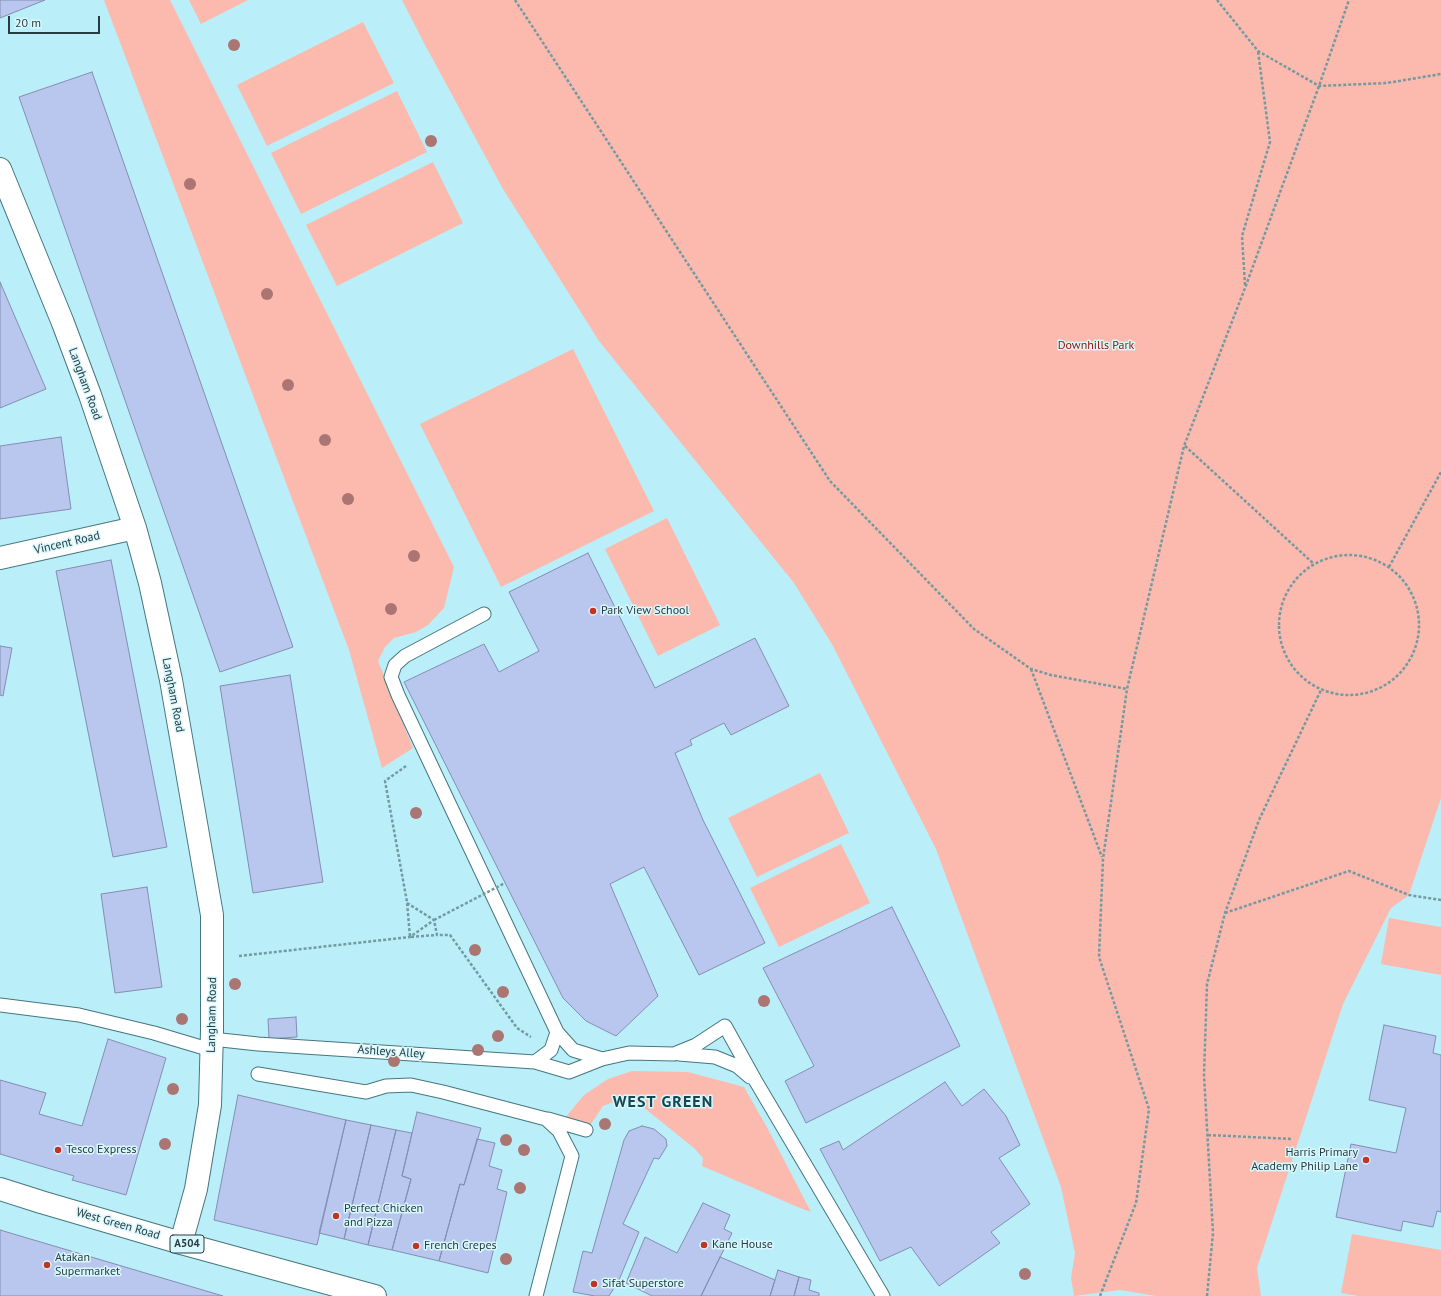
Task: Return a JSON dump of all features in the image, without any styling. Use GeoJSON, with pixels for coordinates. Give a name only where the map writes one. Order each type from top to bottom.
{"type":"FeatureCollection","features":[{"type":"Feature","properties":{"kind":"street","name":"Langham Road"},"geometry":{"type":"LineString","coordinates":[[0,169],[90,396],[135,528],[150,583],[171,680],[212,915],[212,1044],[210,1105],[196,1189],[181,1243]]}},
{"type":"Feature","properties":{"kind":"street","name":"Vincent Road"},"geometry":{"type":"LineString","coordinates":[[0,558],[135,528]]}},
{"type":"Feature","properties":{"kind":"street","name":"West Green Road"},"geometry":{"type":"LineString","coordinates":[[0,1188],[41,1202],[181,1243],[375,1296]]}},
{"type":"Feature","properties":{"kind":"lane"},"geometry":{"type":"LineString","coordinates":[[484,614],[405,656],[395,665],[391,676],[424,752],[557,1032],[573,1050],[602,1059],[629,1053],[715,1057],[737,1066],[755,1080]]}},
{"type":"Feature","properties":{"kind":"lane","name":"Ashleys Alley"},"geometry":{"type":"LineString","coordinates":[[0,1005],[79,1015],[154,1033],[212,1044],[258,1044],[535,1062],[569,1072],[602,1059]]}},
{"type":"Feature","properties":{"kind":"lane"},"geometry":{"type":"LineString","coordinates":[[674,1054],[696,1045],[724,1026],[883,1296]]}},
{"type":"Feature","properties":{"kind":"lane"},"geometry":{"type":"LineString","coordinates":[[535,1062],[551,1050],[557,1032]]}},
{"type":"Feature","properties":{"kind":"lane"},"geometry":{"type":"LineString","coordinates":[[258,1074],[366,1092],[386,1086],[411,1085],[586,1130]]}},
{"type":"Feature","properties":{"kind":"lane"},"geometry":{"type":"LineString","coordinates":[[536,1296],[572,1156],[559,1131],[546,1119]]}},
{"type":"Feature","properties":{"kind":"path"},"geometry":{"type":"LineString","coordinates":[[515,0],[830,481],[974,629],[1031,669],[1051,675],[1127,689]]}},
{"type":"Feature","properties":{"kind":"path"},"geometry":{"type":"LineString","coordinates":[[1217,0],[1258,51],[1319,86],[1387,83],[1441,74]]}},
{"type":"Feature","properties":{"kind":"path"},"geometry":{"type":"LineString","coordinates":[[1100,1296],[1136,1203],[1149,1109],[1099,957],[1103,859],[1127,689],[1184,446],[1245,288],[1349,0]]}},
{"type":"Feature","properties":{"kind":"path"},"geometry":{"type":"LineString","coordinates":[[1245,288],[1242,236],[1270,142],[1258,51]]}},
{"type":"Feature","properties":{"kind":"path"},"geometry":{"type":"LineString","coordinates":[[1184,446],[1314,564]]}},
{"type":"Feature","properties":{"kind":"path"},"geometry":{"type":"LineString","coordinates":[[1389,567],[1441,472]]}},
{"type":"Feature","properties":{"kind":"path"},"geometry":{"type":"LineString","coordinates":[[1344,554],[1368,557],[1389,567],[1407,584],[1419,617],[1418,641],[1407,665],[1390,683],[1367,693],[1343,695],[1321,690],[1300,676],[1286,657],[1278,633],[1279,611],[1288,588],[1300,573],[1314,564],[1321,560],[1344,554]]}},
{"type":"Feature","properties":{"kind":"path"},"geometry":{"type":"LineString","coordinates":[[1031,669],[1103,859]]}},
{"type":"Feature","properties":{"kind":"path"},"geometry":{"type":"LineString","coordinates":[[1207,1296],[1213,1233],[1204,1075],[1207,984],[1225,913],[1258,820],[1321,690]]}},
{"type":"Feature","properties":{"kind":"path"},"geometry":{"type":"LineString","coordinates":[[410,937],[407,902],[385,782],[424,752]]}},
{"type":"Feature","properties":{"kind":"path"},"geometry":{"type":"LineString","coordinates":[[1225,913],[1349,871],[1409,895],[1441,900]]}},
{"type":"Feature","properties":{"kind":"path"},"geometry":{"type":"LineString","coordinates":[[410,937],[434,920],[505,883]]}},
{"type":"Feature","properties":{"kind":"path"},"geometry":{"type":"LineString","coordinates":[[407,902],[434,920],[437,935]]}},
{"type":"Feature","properties":{"kind":"path"},"geometry":{"type":"LineString","coordinates":[[212,956],[249,955],[410,937],[450,935],[517,1028],[551,1050]]}},
{"type":"Feature","properties":{"kind":"path"},"geometry":{"type":"LineString","coordinates":[[1208,1135],[1292,1139]]}},
{"type":"Feature","properties":{"kind":"green space"},"geometry":{"type":"Polygon","coordinates":[[[104,0],[170,0],[454,567],[444,608],[428,625],[416,632],[394,638],[385,647],[378,661],[413,748],[382,768],[349,650],[104,0]]]}},
{"type":"Feature","properties":{"kind":"green space"},"geometry":{"type":"Polygon","coordinates":[[[189,0],[248,0],[201,24],[189,0]]]}},
{"type":"Feature","properties":{"kind":"green space","name":"Downhills Park"},"geometry":{"type":"Polygon","coordinates":[[[402,0],[1441,0],[1441,798],[1409,895],[1391,908],[1343,1004],[1257,1268],[1261,1296],[1156,1296],[1120,1290],[1074,1296],[1071,1278],[1075,1253],[1061,1187],[936,849],[833,646],[794,583],[599,341],[503,189],[402,0]]]}},
{"type":"Feature","properties":{"kind":"green space"},"geometry":{"type":"Polygon","coordinates":[[[363,22],[394,83],[267,146],[237,85],[363,22]]]}},
{"type":"Feature","properties":{"kind":"green space"},"geometry":{"type":"Polygon","coordinates":[[[397,91],[427,152],[301,214],[271,153],[397,91]]]}},
{"type":"Feature","properties":{"kind":"green space"},"geometry":{"type":"Polygon","coordinates":[[[433,162],[463,223],[337,286],[306,225],[433,162]]]}},
{"type":"Feature","properties":{"kind":"green space"},"geometry":{"type":"Polygon","coordinates":[[[573,349],[654,511],[501,587],[420,424],[573,349]]]}},
{"type":"Feature","properties":{"kind":"green space"},"geometry":{"type":"Polygon","coordinates":[[[667,518],[720,625],[658,656],[605,549],[667,518]]]}},
{"type":"Feature","properties":{"kind":"green space"},"geometry":{"type":"Polygon","coordinates":[[[820,773],[849,833],[757,877],[728,818],[820,773]]]}},
{"type":"Feature","properties":{"kind":"green space"},"geometry":{"type":"Polygon","coordinates":[[[841,844],[870,903],[779,947],[750,888],[841,844]]]}},
{"type":"Feature","properties":{"kind":"green space"},"geometry":{"type":"Polygon","coordinates":[[[1389,918],[1441,927],[1441,975],[1381,964],[1389,918]]]}},
{"type":"Feature","properties":{"kind":"green space"},"geometry":{"type":"Polygon","coordinates":[[[632,1071],[688,1072],[744,1087],[769,1131],[811,1212],[702,1166],[703,1158],[694,1148],[638,1103],[619,1100],[603,1106],[591,1124],[565,1118],[584,1095],[608,1079],[632,1071]]]}},
{"type":"Feature","properties":{"kind":"green space"},"geometry":{"type":"Polygon","coordinates":[[[1352,1234],[1441,1250],[1441,1296],[1358,1296],[1341,1293],[1352,1234]]]}},
{"type":"Feature","properties":{"kind":"building"},"geometry":{"type":"Polygon","coordinates":[[[0,0],[45,0],[0,18],[0,0]]]}},
{"type":"Feature","properties":{"kind":"building"},"geometry":{"type":"Polygon","coordinates":[[[92,72],[293,647],[220,672],[19,97],[92,72]]]}},
{"type":"Feature","properties":{"kind":"building"},"geometry":{"type":"Polygon","coordinates":[[[0,282],[46,389],[0,408],[0,282]]]}},
{"type":"Feature","properties":{"kind":"building"},"geometry":{"type":"Polygon","coordinates":[[[61,437],[71,509],[0,519],[0,446],[61,437]]]}},
{"type":"Feature","properties":{"kind":"building"},"geometry":{"type":"Polygon","coordinates":[[[588,553],[655,688],[755,638],[789,706],[731,735],[724,723],[690,740],[692,745],[675,753],[703,820],[765,943],[699,975],[644,867],[610,884],[658,996],[616,1036],[586,1021],[563,998],[404,682],[484,644],[499,672],[539,651],[509,592],[588,553]]]}},
{"type":"Feature","properties":{"kind":"building"},"geometry":{"type":"Polygon","coordinates":[[[111,560],[167,847],[113,857],[56,571],[111,560]]]}},
{"type":"Feature","properties":{"kind":"building"},"geometry":{"type":"Polygon","coordinates":[[[0,646],[12,648],[3,696],[0,695],[0,646]]]}},
{"type":"Feature","properties":{"kind":"building"},"geometry":{"type":"Polygon","coordinates":[[[290,675],[323,882],[253,893],[220,686],[290,675]]]}},
{"type":"Feature","properties":{"kind":"building"},"geometry":{"type":"Polygon","coordinates":[[[147,887],[162,987],[115,993],[101,894],[147,887]]]}},
{"type":"Feature","properties":{"kind":"building"},"geometry":{"type":"Polygon","coordinates":[[[892,907],[960,1046],[806,1123],[785,1081],[814,1066],[763,968],[892,907]]]}},
{"type":"Feature","properties":{"kind":"building"},"geometry":{"type":"Polygon","coordinates":[[[296,1017],[297,1037],[269,1039],[268,1019],[296,1017]]]}},
{"type":"Feature","properties":{"kind":"building"},"geometry":{"type":"Polygon","coordinates":[[[1384,1025],[1436,1036],[1433,1053],[1441,1055],[1441,1212],[1437,1211],[1433,1227],[1403,1221],[1401,1231],[1336,1217],[1351,1144],[1396,1153],[1406,1108],[1369,1100],[1384,1025]]]}},
{"type":"Feature","properties":{"kind":"building"},"geometry":{"type":"Polygon","coordinates":[[[108,1039],[166,1058],[126,1195],[72,1180],[74,1176],[0,1154],[0,1080],[46,1093],[39,1114],[82,1126],[108,1039]]]}},
{"type":"Feature","properties":{"kind":"building"},"geometry":{"type":"Polygon","coordinates":[[[945,1082],[962,1106],[984,1089],[1006,1116],[1020,1145],[999,1158],[1030,1204],[991,1232],[1000,1243],[939,1286],[911,1247],[880,1261],[820,1149],[839,1141],[843,1150],[945,1082]]]}},
{"type":"Feature","properties":{"kind":"building"},"geometry":{"type":"Polygon","coordinates":[[[238,1095],[346,1120],[317,1245],[214,1220],[238,1095]]]}},
{"type":"Feature","properties":{"kind":"building"},"geometry":{"type":"Polygon","coordinates":[[[417,1112],[481,1128],[464,1185],[460,1184],[439,1261],[392,1250],[411,1179],[402,1176],[417,1112]]]}},
{"type":"Feature","properties":{"kind":"building"},"geometry":{"type":"Polygon","coordinates":[[[346,1120],[371,1125],[344,1239],[319,1233],[346,1120]]]}},
{"type":"Feature","properties":{"kind":"building"},"geometry":{"type":"Polygon","coordinates":[[[371,1125],[396,1130],[368,1245],[344,1239],[371,1125]]]}},
{"type":"Feature","properties":{"kind":"building"},"geometry":{"type":"Polygon","coordinates":[[[642,1126],[654,1129],[666,1139],[667,1146],[659,1159],[654,1158],[623,1224],[639,1232],[619,1280],[609,1296],[595,1296],[573,1292],[583,1251],[592,1253],[624,1140],[629,1131],[642,1126]]]}},
{"type":"Feature","properties":{"kind":"building"},"geometry":{"type":"Polygon","coordinates":[[[396,1130],[412,1133],[402,1176],[411,1179],[392,1250],[368,1245],[396,1130]]]}},
{"type":"Feature","properties":{"kind":"building"},"geometry":{"type":"Polygon","coordinates":[[[477,1139],[495,1143],[489,1166],[502,1170],[497,1189],[507,1192],[488,1273],[439,1261],[460,1184],[464,1185],[477,1139]]]}},
{"type":"Feature","properties":{"kind":"building","name":"Kane House"},"geometry":{"type":"Polygon","coordinates":[[[703,1203],[730,1215],[724,1229],[732,1233],[701,1296],[652,1296],[626,1283],[645,1237],[677,1253],[703,1203]]]}},
{"type":"Feature","properties":{"kind":"building"},"geometry":{"type":"Polygon","coordinates":[[[0,1230],[223,1296],[0,1296],[0,1230]]]}},
{"type":"Feature","properties":{"kind":"building"},"geometry":{"type":"Polygon","coordinates":[[[720,1257],[775,1280],[770,1296],[701,1296],[720,1257]]]}},
{"type":"Feature","properties":{"kind":"building"},"geometry":{"type":"Polygon","coordinates":[[[778,1270],[799,1277],[794,1296],[770,1296],[778,1270]]]}},
{"type":"Feature","properties":{"kind":"building"},"geometry":{"type":"Polygon","coordinates":[[[799,1277],[811,1280],[809,1290],[819,1293],[819,1296],[794,1296],[799,1277]]]}},
{"type":"Feature","properties":{"kind":"place","name":"Park View School"},"geometry":{"type":"Point","coordinates":[593,611]}},
{"type":"Feature","properties":{"kind":"place","name":"Tesco Express"},"geometry":{"type":"Point","coordinates":[58,1150]}},
{"type":"Feature","properties":{"kind":"place","name":"Harris Primary Academy Philip Lane"},"geometry":{"type":"Point","coordinates":[1366,1160]}},
{"type":"Feature","properties":{"kind":"place","name":"Perfect Chicken and Pizza"},"geometry":{"type":"Point","coordinates":[336,1216]}},
{"type":"Feature","properties":{"kind":"place","name":"Kane House"},"geometry":{"type":"Point","coordinates":[704,1245]}},
{"type":"Feature","properties":{"kind":"place","name":"French Crepes"},"geometry":{"type":"Point","coordinates":[416,1246]}},
{"type":"Feature","properties":{"kind":"place","name":"Atakan Supermarket"},"geometry":{"type":"Point","coordinates":[47,1265]}},
{"type":"Feature","properties":{"kind":"place","name":"Sifat Superstore"},"geometry":{"type":"Point","coordinates":[594,1284]}},
{"type":"Feature","properties":{"kind":"district","name":"WEST GREEN"},"geometry":{"type":"Point","coordinates":[663,1102]}}]}
